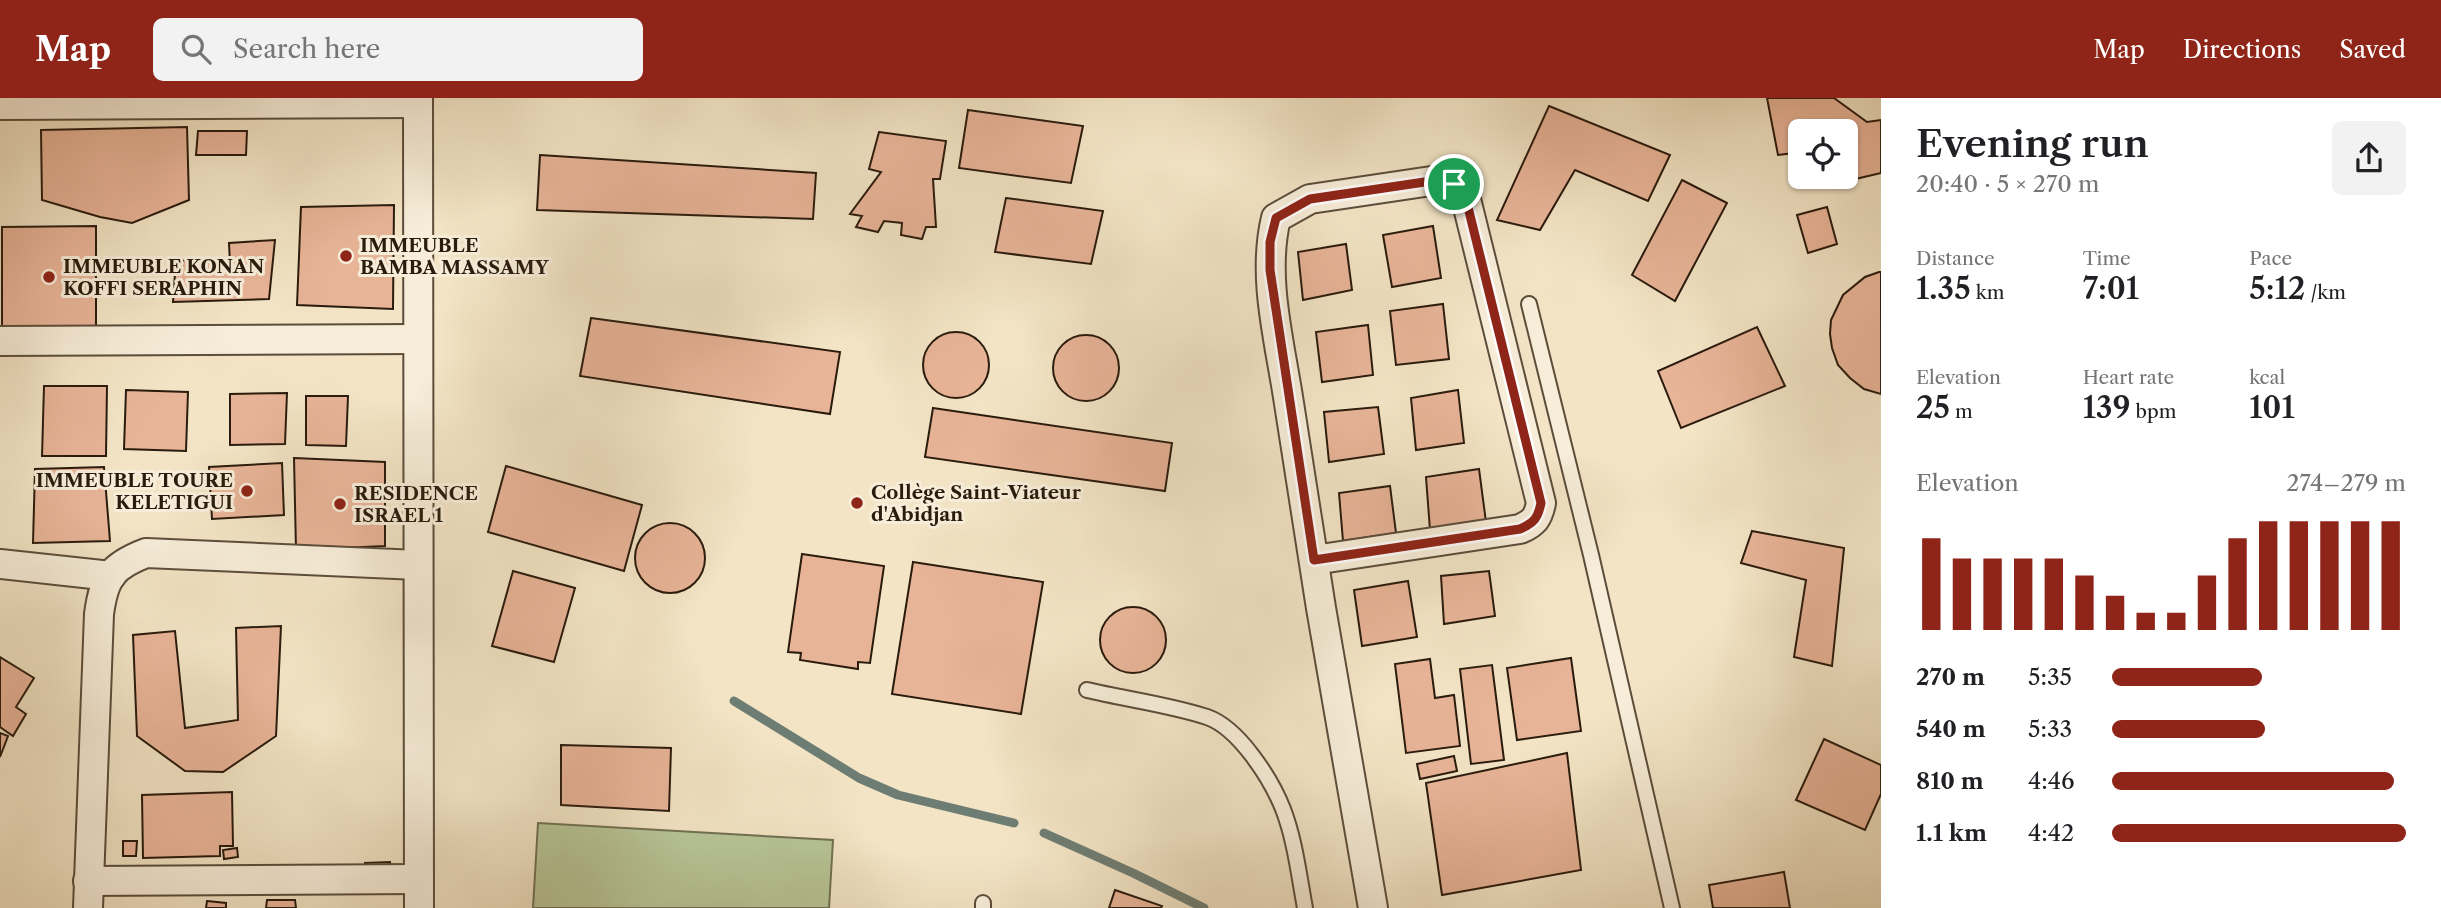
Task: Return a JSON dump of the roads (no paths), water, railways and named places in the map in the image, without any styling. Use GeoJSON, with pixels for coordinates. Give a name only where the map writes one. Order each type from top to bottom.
{"type":"FeatureCollection","features":[{"type":"Feature","properties":{"kind":"street"},"geometry":{"type":"LineString","coordinates":[[0,105],[418,101],[419,908]]}},
{"type":"Feature","properties":{"kind":"street"},"geometry":{"type":"LineString","coordinates":[[1314,560],[1520,529],[1533,523],[1538,515],[1541,503],[1476,237],[1464,191],[1454,184],[1438,180],[1310,199],[1276,218],[1270,242],[1270,270],[1314,560],[1373,908]]}},
{"type":"Feature","properties":{"kind":"street"},"geometry":{"type":"LineString","coordinates":[[0,341],[417,340]]}},
{"type":"Feature","properties":{"kind":"street"},"geometry":{"type":"LineString","coordinates":[[418,565],[146,553],[124,562],[111,576],[102,592],[99,614],[88,894],[419,879]]}},
{"type":"Feature","properties":{"kind":"street"},"geometry":{"type":"LineString","coordinates":[[0,564],[111,576]]}},
{"type":"Feature","properties":{"kind":"lane"},"geometry":{"type":"LineString","coordinates":[[1529,304],[1591,555],[1672,908]]}},
{"type":"Feature","properties":{"kind":"lane"},"geometry":{"type":"LineString","coordinates":[[1087,690],[1209,717],[1227,728],[1249,749],[1283,809],[1305,908]]}},
{"type":"Feature","properties":{"kind":"waterway"},"geometry":{"type":"LineString","coordinates":[[734,701],[859,778],[898,795],[1014,823]]}},
{"type":"Feature","properties":{"kind":"waterway"},"geometry":{"type":"LineString","coordinates":[[1044,833],[1204,908]]}},
{"type":"Feature","properties":{"kind":"place","name":"IMMEUBLE BAMBA MASSAMY"},"geometry":{"type":"Point","coordinates":[346,256]}},
{"type":"Feature","properties":{"kind":"place","name":"IMMEUBLE KONAN KOFFI SERAPHIN"},"geometry":{"type":"Point","coordinates":[49,277]}},
{"type":"Feature","properties":{"kind":"place","name":"IMMEUBLE TOURE KELETIGUI"},"geometry":{"type":"Point","coordinates":[247,491]}},
{"type":"Feature","properties":{"kind":"place","name":"Collège Saint-Viateur d'Abidjan"},"geometry":{"type":"Point","coordinates":[857,503]}},
{"type":"Feature","properties":{"kind":"place","name":"RESIDENCE ISRAEL 1"},"geometry":{"type":"Point","coordinates":[340,504]}}]}
